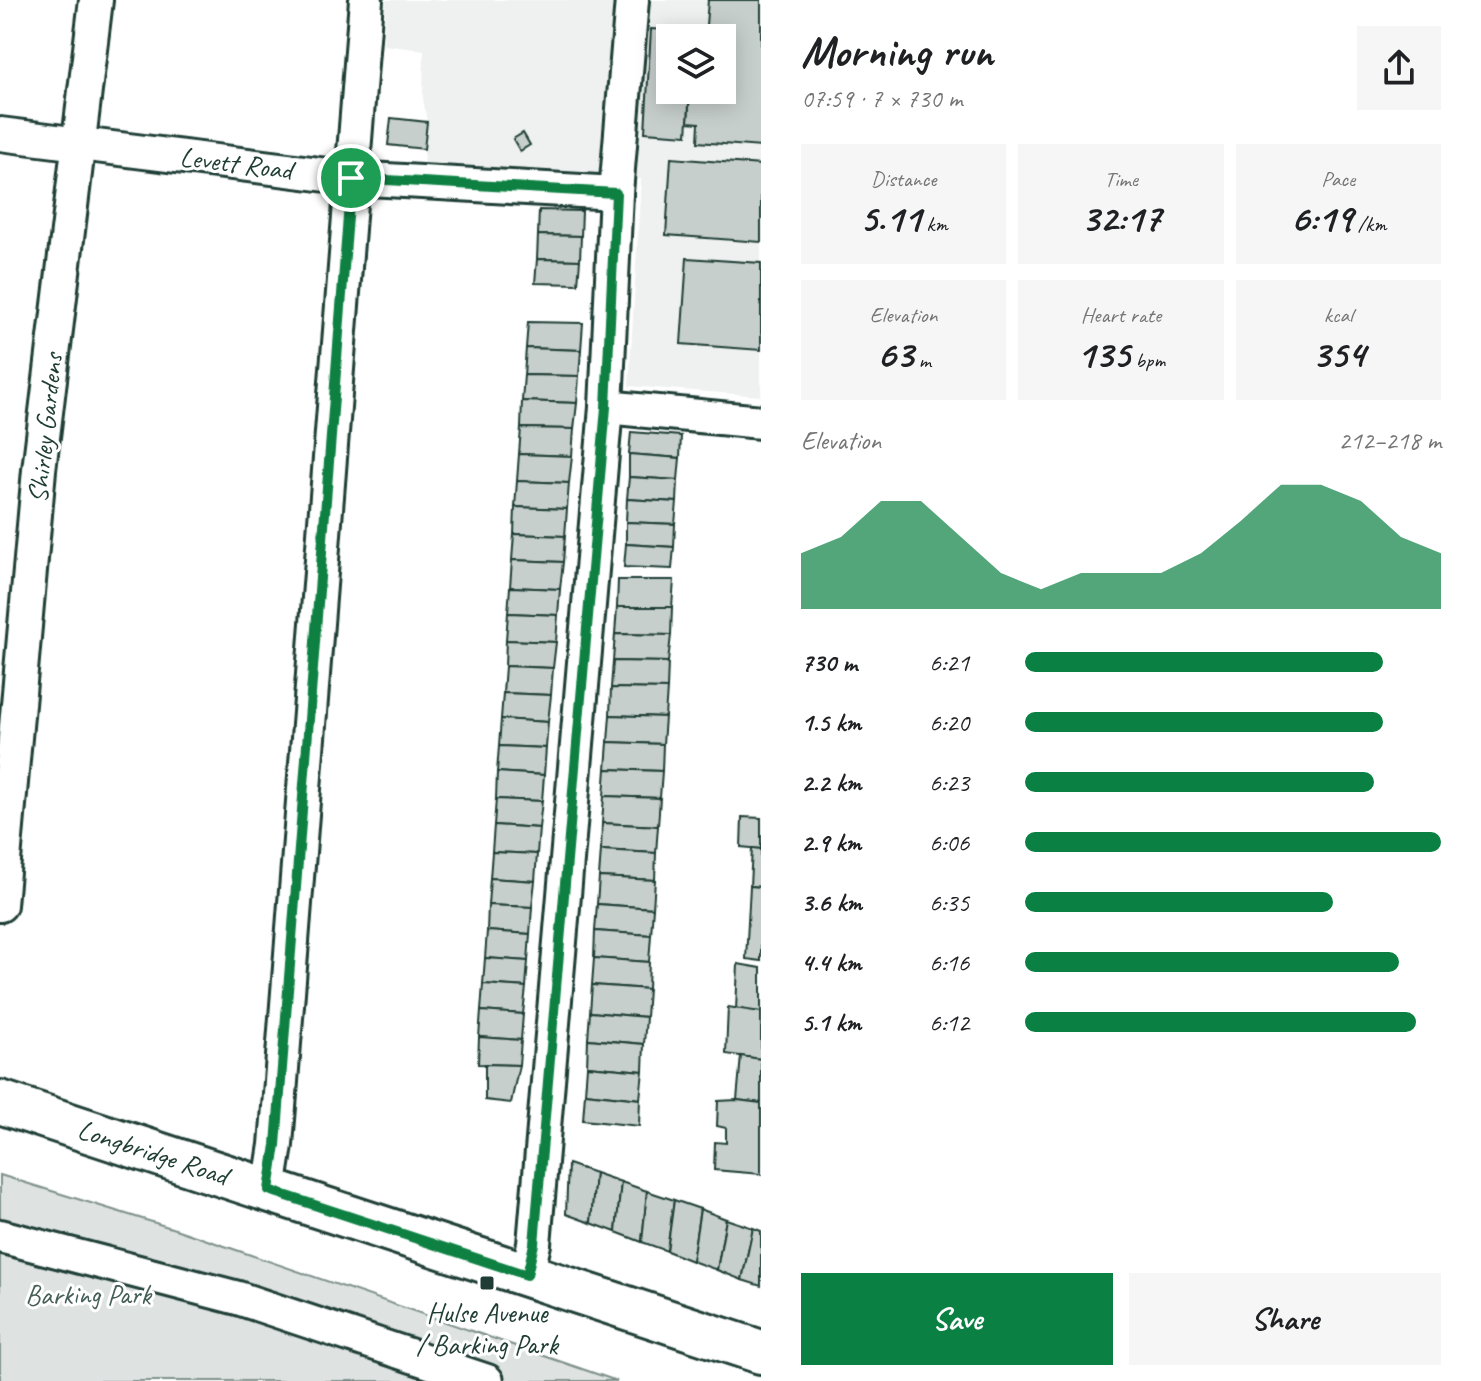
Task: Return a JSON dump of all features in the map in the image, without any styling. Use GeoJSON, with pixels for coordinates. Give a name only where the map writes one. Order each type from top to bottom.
{"type":"FeatureCollection","features":[{"type":"Feature","properties":{"kind":"main road","name":"Longbridge Road"},"geometry":{"type":"LineString","coordinates":[[0,1102],[761,1352]]}},
{"type":"Feature","properties":{"kind":"street","name":"Shirley Gardens"},"geometry":{"type":"LineString","coordinates":[[0,905],[39,470],[96,0]]}},
{"type":"Feature","properties":{"kind":"street"},"geometry":{"type":"LineString","coordinates":[[269,1190],[277,1129],[366,0]]}},
{"type":"Feature","properties":{"kind":"street"},"geometry":{"type":"LineString","coordinates":[[527,1275],[534,1244],[606,407],[616,193],[632,0]]}},
{"type":"Feature","properties":{"kind":"street","name":"Levett Road"},"geometry":{"type":"LineString","coordinates":[[0,134],[351,178],[616,193]]}},
{"type":"Feature","properties":{"kind":"street"},"geometry":{"type":"LineString","coordinates":[[606,407],[761,422]]}},
{"type":"Feature","properties":{"kind":"street"},"geometry":{"type":"LineString","coordinates":[[0,1236],[238,1298],[487,1381]]}},
{"type":"Feature","properties":{"kind":"shaded area"},"geometry":{"type":"Polygon","coordinates":[[[386,0],[761,0],[761,396],[629,386],[641,179],[423,165],[427,122],[423,98],[424,50],[383,45],[386,0]]]}},
{"type":"Feature","properties":{"kind":"green space","name":"Barking Park"},"geometry":{"type":"Polygon","coordinates":[[[0,1175],[178,1230],[617,1381],[0,1381],[0,1175]]]}},
{"type":"Feature","properties":{"kind":"building"},"geometry":{"type":"Polygon","coordinates":[[[708,0],[761,0],[761,147],[698,142],[699,123],[688,122],[689,104],[736,104],[736,24],[706,24],[708,0]]]}},
{"type":"Feature","properties":{"kind":"building"},"geometry":{"type":"Polygon","coordinates":[[[651,29],[656,29],[656,104],[689,104],[687,135],[645,132],[651,29]]]}},
{"type":"Feature","properties":{"kind":"building"},"geometry":{"type":"Polygon","coordinates":[[[391,118],[427,122],[424,149],[388,145],[391,118]]]}},
{"type":"Feature","properties":{"kind":"building"},"geometry":{"type":"Polygon","coordinates":[[[523,133],[530,145],[520,151],[513,139],[523,133]]]}},
{"type":"Feature","properties":{"kind":"building"},"geometry":{"type":"Polygon","coordinates":[[[671,158],[761,165],[761,242],[666,235],[671,158]]]}},
{"type":"Feature","properties":{"kind":"building"},"geometry":{"type":"Polygon","coordinates":[[[539,210],[582,211],[581,236],[538,235],[539,210]]]}},
{"type":"Feature","properties":{"kind":"building"},"geometry":{"type":"Polygon","coordinates":[[[538,235],[581,236],[580,260],[537,259],[538,235]]]}},
{"type":"Feature","properties":{"kind":"building"},"geometry":{"type":"Polygon","coordinates":[[[687,258],[761,263],[761,350],[681,344],[687,258]]]}},
{"type":"Feature","properties":{"kind":"building"},"geometry":{"type":"Polygon","coordinates":[[[537,259],[580,260],[578,284],[535,283],[537,259]]]}},
{"type":"Feature","properties":{"kind":"building"},"geometry":{"type":"Polygon","coordinates":[[[528,322],[583,323],[581,350],[526,348],[528,322]]]}},
{"type":"Feature","properties":{"kind":"building"},"geometry":{"type":"Polygon","coordinates":[[[526,348],[581,350],[579,376],[524,375],[526,348]]]}},
{"type":"Feature","properties":{"kind":"building"},"geometry":{"type":"Polygon","coordinates":[[[524,375],[579,376],[577,403],[522,401],[524,375]]]}},
{"type":"Feature","properties":{"kind":"building"},"geometry":{"type":"Polygon","coordinates":[[[522,401],[577,403],[574,429],[521,428],[522,401]]]}},
{"type":"Feature","properties":{"kind":"building"},"geometry":{"type":"Polygon","coordinates":[[[521,428],[574,429],[572,456],[519,454],[521,428]]]}},
{"type":"Feature","properties":{"kind":"building"},"geometry":{"type":"Polygon","coordinates":[[[631,432],[681,436],[680,458],[629,454],[631,432]]]}},
{"type":"Feature","properties":{"kind":"building"},"geometry":{"type":"Polygon","coordinates":[[[519,454],[572,456],[569,483],[517,481],[519,454]]]}},
{"type":"Feature","properties":{"kind":"building"},"geometry":{"type":"Polygon","coordinates":[[[629,454],[680,458],[678,480],[629,477],[629,454]]]}},
{"type":"Feature","properties":{"kind":"building"},"geometry":{"type":"Polygon","coordinates":[[[629,477],[678,480],[677,502],[627,499],[629,477]]]}},
{"type":"Feature","properties":{"kind":"building"},"geometry":{"type":"Polygon","coordinates":[[[517,481],[569,483],[567,509],[515,507],[517,481]]]}},
{"type":"Feature","properties":{"kind":"building"},"geometry":{"type":"Polygon","coordinates":[[[627,499],[677,502],[675,524],[626,522],[627,499]]]}},
{"type":"Feature","properties":{"kind":"building"},"geometry":{"type":"Polygon","coordinates":[[[515,507],[567,509],[565,536],[514,534],[515,507]]]}},
{"type":"Feature","properties":{"kind":"building"},"geometry":{"type":"Polygon","coordinates":[[[626,522],[675,524],[674,547],[626,544],[626,522]]]}},
{"type":"Feature","properties":{"kind":"building"},"geometry":{"type":"Polygon","coordinates":[[[514,534],[565,536],[563,562],[512,560],[514,534]]]}},
{"type":"Feature","properties":{"kind":"building"},"geometry":{"type":"Polygon","coordinates":[[[626,544],[674,547],[672,569],[624,567],[626,544]]]}},
{"type":"Feature","properties":{"kind":"building"},"geometry":{"type":"Polygon","coordinates":[[[512,560],[563,562],[560,589],[510,587],[512,560]]]}},
{"type":"Feature","properties":{"kind":"building"},"geometry":{"type":"Polygon","coordinates":[[[618,580],[674,580],[672,607],[617,607],[618,580]]]}},
{"type":"Feature","properties":{"kind":"building"},"geometry":{"type":"Polygon","coordinates":[[[510,587],[560,589],[558,615],[508,613],[510,587]]]}},
{"type":"Feature","properties":{"kind":"building"},"geometry":{"type":"Polygon","coordinates":[[[617,607],[672,607],[671,635],[615,634],[617,607]]]}},
{"type":"Feature","properties":{"kind":"building"},"geometry":{"type":"Polygon","coordinates":[[[508,613],[558,615],[556,642],[506,640],[508,613]]]}},
{"type":"Feature","properties":{"kind":"building"},"geometry":{"type":"Polygon","coordinates":[[[615,634],[671,635],[668,662],[613,661],[615,634]]]}},
{"type":"Feature","properties":{"kind":"building"},"geometry":{"type":"Polygon","coordinates":[[[506,640],[556,642],[553,668],[505,666],[506,640]]]}},
{"type":"Feature","properties":{"kind":"building"},"geometry":{"type":"Polygon","coordinates":[[[613,661],[668,662],[667,689],[611,688],[613,661]]]}},
{"type":"Feature","properties":{"kind":"building"},"geometry":{"type":"Polygon","coordinates":[[[505,666],[553,668],[551,695],[503,693],[505,666]]]}},
{"type":"Feature","properties":{"kind":"building"},"geometry":{"type":"Polygon","coordinates":[[[611,688],[667,689],[665,717],[610,715],[611,688]]]}},
{"type":"Feature","properties":{"kind":"building"},"geometry":{"type":"Polygon","coordinates":[[[503,693],[551,695],[548,722],[501,719],[503,693]]]}},
{"type":"Feature","properties":{"kind":"building"},"geometry":{"type":"Polygon","coordinates":[[[610,715],[665,717],[663,744],[608,742],[610,715]]]}},
{"type":"Feature","properties":{"kind":"building"},"geometry":{"type":"Polygon","coordinates":[[[501,719],[548,722],[546,748],[499,746],[501,719]]]}},
{"type":"Feature","properties":{"kind":"building"},"geometry":{"type":"Polygon","coordinates":[[[608,742],[663,744],[662,771],[606,769],[608,742]]]}},
{"type":"Feature","properties":{"kind":"building"},"geometry":{"type":"Polygon","coordinates":[[[499,746],[546,748],[544,775],[497,772],[499,746]]]}},
{"type":"Feature","properties":{"kind":"building"},"geometry":{"type":"Polygon","coordinates":[[[606,769],[662,771],[660,798],[604,796],[606,769]]]}},
{"type":"Feature","properties":{"kind":"building"},"geometry":{"type":"Polygon","coordinates":[[[497,772],[544,775],[542,801],[496,799],[497,772]]]}},
{"type":"Feature","properties":{"kind":"building"},"geometry":{"type":"Polygon","coordinates":[[[604,796],[660,798],[658,826],[602,823],[604,796]]]}},
{"type":"Feature","properties":{"kind":"building"},"geometry":{"type":"Polygon","coordinates":[[[496,799],[542,801],[539,828],[494,825],[496,799]]]}},
{"type":"Feature","properties":{"kind":"building"},"geometry":{"type":"Polygon","coordinates":[[[742,817],[761,818],[761,849],[741,847],[742,817]]]}},
{"type":"Feature","properties":{"kind":"building"},"geometry":{"type":"Polygon","coordinates":[[[602,823],[658,826],[656,853],[601,850],[602,823]]]}},
{"type":"Feature","properties":{"kind":"building"},"geometry":{"type":"Polygon","coordinates":[[[494,825],[539,828],[537,854],[492,852],[494,825]]]}},
{"type":"Feature","properties":{"kind":"building"},"geometry":{"type":"Polygon","coordinates":[[[752,848],[761,849],[761,887],[750,886],[752,848]]]}},
{"type":"Feature","properties":{"kind":"building"},"geometry":{"type":"Polygon","coordinates":[[[601,850],[656,853],[655,880],[599,877],[601,850]]]}},
{"type":"Feature","properties":{"kind":"building"},"geometry":{"type":"Polygon","coordinates":[[[492,852],[537,854],[535,881],[490,878],[492,852]]]}},
{"type":"Feature","properties":{"kind":"building"},"geometry":{"type":"Polygon","coordinates":[[[599,877],[655,880],[653,908],[597,904],[599,877]]]}},
{"type":"Feature","properties":{"kind":"building"},"geometry":{"type":"Polygon","coordinates":[[[490,878],[535,881],[532,907],[488,905],[490,878]]]}},
{"type":"Feature","properties":{"kind":"building"},"geometry":{"type":"Polygon","coordinates":[[[750,886],[761,887],[761,961],[746,959],[750,886]]]}},
{"type":"Feature","properties":{"kind":"building"},"geometry":{"type":"Polygon","coordinates":[[[597,904],[653,908],[651,935],[595,931],[597,904]]]}},
{"type":"Feature","properties":{"kind":"building"},"geometry":{"type":"Polygon","coordinates":[[[488,905],[532,907],[530,934],[487,931],[488,905]]]}},
{"type":"Feature","properties":{"kind":"building"},"geometry":{"type":"Polygon","coordinates":[[[487,931],[530,934],[528,961],[485,958],[487,931]]]}},
{"type":"Feature","properties":{"kind":"building"},"geometry":{"type":"Polygon","coordinates":[[[595,931],[651,935],[649,962],[594,958],[595,931]]]}},
{"type":"Feature","properties":{"kind":"building"},"geometry":{"type":"Polygon","coordinates":[[[485,958],[528,961],[526,987],[483,984],[485,958]]]}},
{"type":"Feature","properties":{"kind":"building"},"geometry":{"type":"Polygon","coordinates":[[[594,958],[649,962],[648,989],[592,985],[594,958]]]}},
{"type":"Feature","properties":{"kind":"building"},"geometry":{"type":"Polygon","coordinates":[[[738,964],[761,968],[761,1012],[736,1010],[738,964]]]}},
{"type":"Feature","properties":{"kind":"building"},"geometry":{"type":"Polygon","coordinates":[[[483,984],[526,987],[523,1014],[481,1011],[483,984]]]}},
{"type":"Feature","properties":{"kind":"building"},"geometry":{"type":"Polygon","coordinates":[[[592,985],[648,989],[646,1017],[590,1012],[592,985]]]}},
{"type":"Feature","properties":{"kind":"building"},"geometry":{"type":"Polygon","coordinates":[[[728,1007],[761,1012],[761,1059],[726,1054],[728,1007]]]}},
{"type":"Feature","properties":{"kind":"building"},"geometry":{"type":"Polygon","coordinates":[[[481,1011],[523,1014],[521,1040],[479,1037],[481,1011]]]}},
{"type":"Feature","properties":{"kind":"building"},"geometry":{"type":"Polygon","coordinates":[[[590,1012],[646,1017],[644,1044],[588,1039],[590,1012]]]}},
{"type":"Feature","properties":{"kind":"building"},"geometry":{"type":"Polygon","coordinates":[[[479,1037],[521,1040],[519,1065],[478,1064],[479,1037]]]}},
{"type":"Feature","properties":{"kind":"building"},"geometry":{"type":"Polygon","coordinates":[[[588,1039],[644,1044],[643,1071],[587,1066],[588,1039]]]}},
{"type":"Feature","properties":{"kind":"building"},"geometry":{"type":"Polygon","coordinates":[[[741,1056],[761,1059],[761,1103],[737,1100],[741,1056]]]}},
{"type":"Feature","properties":{"kind":"building"},"geometry":{"type":"Polygon","coordinates":[[[485,1064],[519,1065],[511,1103],[485,1100],[485,1064]]]}},
{"type":"Feature","properties":{"kind":"building"},"geometry":{"type":"Polygon","coordinates":[[[587,1066],[643,1071],[640,1099],[585,1093],[587,1066]]]}},
{"type":"Feature","properties":{"kind":"building"},"geometry":{"type":"Polygon","coordinates":[[[585,1093],[640,1099],[639,1126],[583,1120],[585,1093]]]}},
{"type":"Feature","properties":{"kind":"building"},"geometry":{"type":"Polygon","coordinates":[[[718,1101],[761,1103],[761,1174],[714,1170],[715,1142],[726,1143],[726,1128],[717,1126],[718,1101]]]}},
{"type":"Feature","properties":{"kind":"building"},"geometry":{"type":"Polygon","coordinates":[[[568,1164],[595,1173],[591,1223],[566,1214],[568,1164]]]}},
{"type":"Feature","properties":{"kind":"building"},"geometry":{"type":"Polygon","coordinates":[[[595,1173],[621,1182],[616,1232],[591,1223],[595,1173]]]}},
{"type":"Feature","properties":{"kind":"building"},"geometry":{"type":"Polygon","coordinates":[[[621,1182],[647,1191],[642,1242],[616,1232],[621,1182]]]}},
{"type":"Feature","properties":{"kind":"building"},"geometry":{"type":"Polygon","coordinates":[[[647,1191],[674,1200],[667,1251],[642,1242],[647,1191]]]}},
{"type":"Feature","properties":{"kind":"building"},"geometry":{"type":"Polygon","coordinates":[[[674,1200],[700,1209],[692,1261],[667,1251],[674,1200]]]}},
{"type":"Feature","properties":{"kind":"building"},"geometry":{"type":"Polygon","coordinates":[[[700,1209],[726,1219],[717,1270],[692,1261],[700,1209]]]}},
{"type":"Feature","properties":{"kind":"building"},"geometry":{"type":"Polygon","coordinates":[[[726,1219],[753,1228],[742,1280],[717,1270],[726,1219]]]}},
{"type":"Feature","properties":{"kind":"building"},"geometry":{"type":"Polygon","coordinates":[[[753,1228],[761,1231],[761,1286],[742,1280],[753,1228]]]}},
{"type":"Feature","properties":{"kind":"place","name":"Hulse Avenue / Barking Park"},"geometry":{"type":"Point","coordinates":[487,1283]}},
{"type":"Feature","properties":{"kind":"route"},"geometry":{"type":"LineString","coordinates":[[351,178],[616,193],[606,407],[534,1244],[527,1275],[269,1190],[276,1145],[351,178]]}}]}
